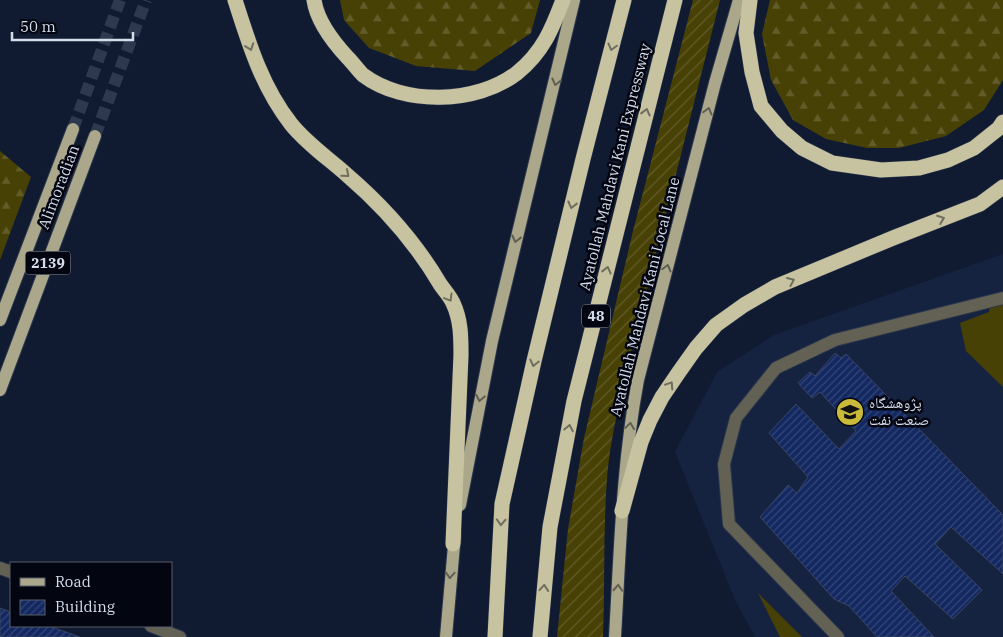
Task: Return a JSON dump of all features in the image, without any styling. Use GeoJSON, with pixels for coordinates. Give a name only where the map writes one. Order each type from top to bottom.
{"type":"FeatureCollection","features":[{"type":"Feature","properties":{"kind":"highway"},"geometry":{"type":"LineString","coordinates":[[235,0],[257,67],[291,124],[312,147],[348,176],[385,212],[432,269],[453,302],[460,325],[461,355],[453,544]]}},
{"type":"Feature","properties":{"kind":"highway"},"geometry":{"type":"LineString","coordinates":[[314,0],[327,34],[363,74],[386,87],[408,95],[438,97],[479,92],[501,84],[518,72],[536,53],[550,34],[563,0]]}},
{"type":"Feature","properties":{"kind":"highway"},"geometry":{"type":"LineString","coordinates":[[495,637],[502,504],[583,158],[624,0]]}},
{"type":"Feature","properties":{"kind":"highway","name":"Ayatollah Mahdavi Kani Expressway"},"geometry":{"type":"LineString","coordinates":[[540,637],[550,526],[574,401],[675,0]]}},
{"type":"Feature","properties":{"kind":"highway"},"geometry":{"type":"LineString","coordinates":[[750,0],[746,33],[752,72],[761,106],[782,131],[802,148],[832,163],[881,170],[919,168],[948,160],[974,148],[999,128],[1003,122]]}},
{"type":"Feature","properties":{"kind":"highway"},"geometry":{"type":"LineString","coordinates":[[622,512],[641,442],[650,420],[662,397],[679,372],[716,325],[744,305],[775,287],[980,204],[1003,187]]}},
{"type":"Feature","properties":{"kind":"main road"},"geometry":{"type":"LineString","coordinates":[[446,637],[453,544],[492,342],[574,0]]}},
{"type":"Feature","properties":{"kind":"main road","name":"Ayatollah Mahdavi Kani Local Lane"},"geometry":{"type":"LineString","coordinates":[[615,637],[622,512],[630,425],[638,380],[738,0]]}},
{"type":"Feature","properties":{"kind":"main road","name":"Alimoradian"},"geometry":{"type":"LineString","coordinates":[[0,320],[73,129]]}},
{"type":"Feature","properties":{"kind":"main road","name":"Alimoradian"},"geometry":{"type":"LineString","coordinates":[[0,390],[95,136]]}},
{"type":"Feature","properties":{"kind":"street"},"geometry":{"type":"LineString","coordinates":[[838,637],[729,524],[724,464],[736,418],[776,368],[835,340],[1003,298]]}},
{"type":"Feature","properties":{"kind":"street"},"geometry":{"type":"LineString","coordinates":[[154,627],[180,637]]}},
{"type":"Feature","properties":{"kind":"shaded area","name":"پژوهشگاه صنعت نفت"},"geometry":{"type":"Polygon","coordinates":[[[1003,254],[1003,637],[755,637],[736,602],[675,452],[717,372],[774,335],[1003,254]]]}},
{"type":"Feature","properties":{"kind":"green space"},"geometry":{"type":"Polygon","coordinates":[[[340,0],[540,0],[531,33],[475,71],[416,66],[369,48],[344,20],[340,0]]]}},
{"type":"Feature","properties":{"kind":"green space"},"geometry":{"type":"Polygon","coordinates":[[[693,0],[720,0],[623,384],[614,431],[608,467],[606,499],[603,637],[557,637],[568,529],[584,438],[633,231],[693,0]]]}},
{"type":"Feature","properties":{"kind":"green space"},"geometry":{"type":"Polygon","coordinates":[[[770,0],[1003,0],[1003,80],[984,110],[946,136],[899,148],[867,148],[826,139],[793,120],[771,80],[762,34],[770,0]]]}},
{"type":"Feature","properties":{"kind":"green space"},"geometry":{"type":"Polygon","coordinates":[[[0,151],[31,177],[0,260],[0,151]]]}},
{"type":"Feature","properties":{"kind":"green space"},"geometry":{"type":"Polygon","coordinates":[[[1003,300],[1003,387],[966,351],[960,323],[989,312],[990,301],[1003,300]]]}},
{"type":"Feature","properties":{"kind":"green space"},"geometry":{"type":"Polygon","coordinates":[[[758,593],[802,637],[780,637],[758,593]]]}},
{"type":"Feature","properties":{"kind":"building"},"geometry":{"type":"Polygon","coordinates":[[[835,353],[841,358],[846,354],[1003,515],[1003,574],[951,527],[935,544],[982,590],[953,619],[905,576],[891,591],[934,637],[877,637],[849,606],[834,599],[760,517],[788,485],[797,493],[808,477],[769,433],[796,404],[839,449],[856,431],[820,392],[812,398],[798,383],[810,372],[815,376],[835,353]]]}},
{"type":"Feature","properties":{"kind":"building"},"geometry":{"type":"Polygon","coordinates":[[[0,608],[10,612],[10,627],[52,627],[80,637],[0,637],[0,608]]]}},
{"type":"Feature","properties":{"kind":"tunnel"},"geometry":{"type":"LineString","coordinates":[[73,129],[120,0]]}},
{"type":"Feature","properties":{"kind":"tunnel"},"geometry":{"type":"LineString","coordinates":[[95,136],[146,0]]}},
{"type":"Feature","properties":{"kind":"place","name":"پژوهشگاه صنعت نفت"},"geometry":{"type":"Point","coordinates":[850,412]}}]}
